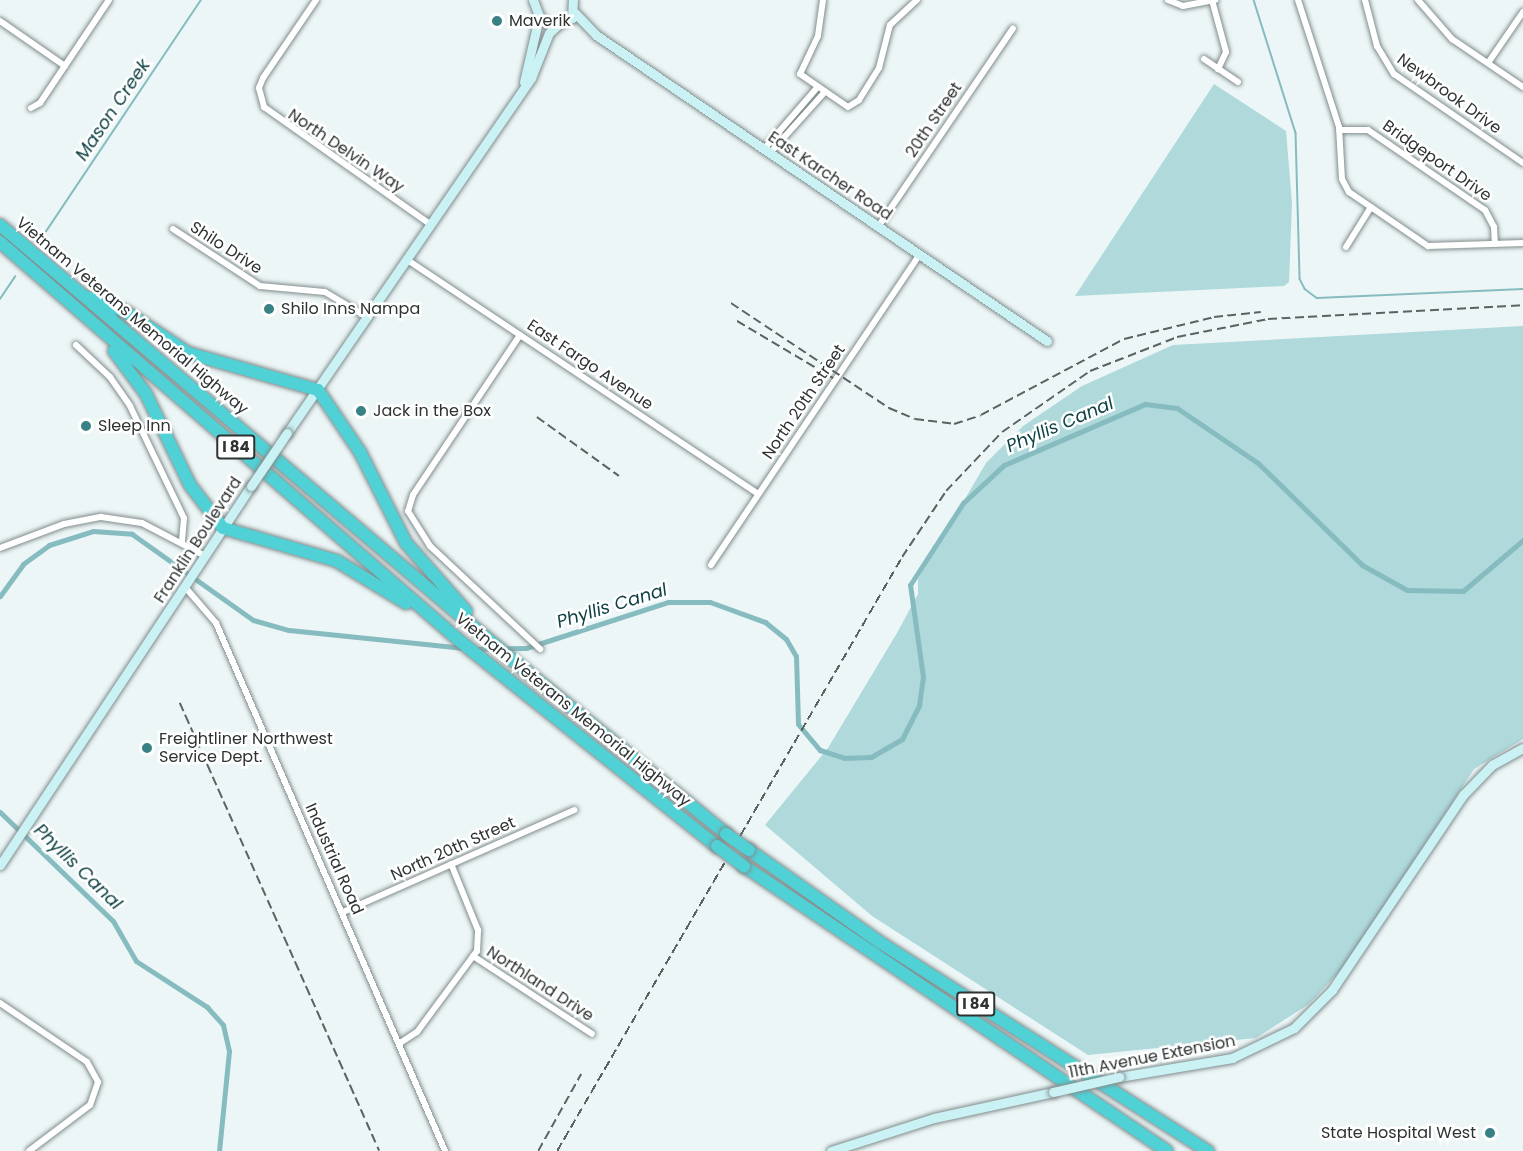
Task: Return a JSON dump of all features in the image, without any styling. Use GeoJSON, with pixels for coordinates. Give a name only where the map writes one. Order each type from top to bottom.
{"type":"FeatureCollection","features":[{"type":"Feature","properties":{"kind":"highway","name":"Vietnam Veterans Memorial Highway"},"geometry":{"type":"LineString","coordinates":[[0,225],[77,293],[494,640],[577,713],[726,834],[881,943],[1208,1151]]}},
{"type":"Feature","properties":{"kind":"highway","name":"Vietnam Veterans Memorial Highway"},"geometry":{"type":"LineString","coordinates":[[0,242],[461,642],[717,846],[1167,1151]]}},
{"type":"Feature","properties":{"kind":"highway"},"geometry":{"type":"LineString","coordinates":[[12,252],[121,357],[156,412],[190,485],[223,528],[337,561],[461,642]]}},
{"type":"Feature","properties":{"kind":"highway"},"geometry":{"type":"LineString","coordinates":[[77,293],[126,312],[188,353],[318,390],[360,452],[406,543],[494,640]]}},
{"type":"Feature","properties":{"kind":"street"},"geometry":{"type":"LineString","coordinates":[[31,108],[65,66],[109,0]]}},
{"type":"Feature","properties":{"kind":"street","name":"North Delvin Way"},"geometry":{"type":"LineString","coordinates":[[316,0],[263,78],[264,107],[429,224]]}},
{"type":"Feature","properties":{"kind":"street"},"geometry":{"type":"LineString","coordinates":[[823,0],[818,36],[799,69],[816,89],[848,107],[859,100],[879,68],[890,25],[917,0]]}},
{"type":"Feature","properties":{"kind":"street"},"geometry":{"type":"LineString","coordinates":[[1168,0],[1183,6],[1213,0],[1226,52],[1218,69]]}},
{"type":"Feature","properties":{"kind":"street"},"geometry":{"type":"LineString","coordinates":[[1298,0],[1339,130],[1345,188],[1428,246],[1523,243]]}},
{"type":"Feature","properties":{"kind":"street","name":"Newbrook Drive"},"geometry":{"type":"LineString","coordinates":[[1365,0],[1377,46],[1394,74],[1523,163]]}},
{"type":"Feature","properties":{"kind":"street"},"geometry":{"type":"LineString","coordinates":[[1418,0],[1452,39],[1523,87]]}},
{"type":"Feature","properties":{"kind":"street"},"geometry":{"type":"LineString","coordinates":[[534,1],[539,17],[596,35]]}},
{"type":"Feature","properties":{"kind":"street"},"geometry":{"type":"LineString","coordinates":[[576,5],[596,35]]}},
{"type":"Feature","properties":{"kind":"street","name":"Franklin Boulevard"},"geometry":{"type":"LineString","coordinates":[[0,865],[251,486],[576,5]]}},
{"type":"Feature","properties":{"kind":"street"},"geometry":{"type":"LineString","coordinates":[[1488,63],[1523,12]]}},
{"type":"Feature","properties":{"kind":"street","name":"Franklin Boulevard"},"geometry":{"type":"LineString","coordinates":[[524,82],[539,17]]}},
{"type":"Feature","properties":{"kind":"street"},"geometry":{"type":"LineString","coordinates":[[0,21],[65,66]]}},
{"type":"Feature","properties":{"kind":"street","name":"20th Street"},"geometry":{"type":"LineString","coordinates":[[878,227],[1013,28]]}},
{"type":"Feature","properties":{"kind":"street","name":"East Karcher Road"},"geometry":{"type":"LineString","coordinates":[[596,35],[1047,341]]}},
{"type":"Feature","properties":{"kind":"street"},"geometry":{"type":"LineString","coordinates":[[1204,59],[1238,82]]}},
{"type":"Feature","properties":{"kind":"street"},"geometry":{"type":"LineString","coordinates":[[767,151],[816,89]]}},
{"type":"Feature","properties":{"kind":"street"},"geometry":{"type":"LineString","coordinates":[[767,151],[823,94]]}},
{"type":"Feature","properties":{"kind":"street","name":"Bridgeport Drive"},"geometry":{"type":"LineString","coordinates":[[1339,130],[1368,130],[1485,210],[1494,227],[1495,244]]}},
{"type":"Feature","properties":{"kind":"street"},"geometry":{"type":"LineString","coordinates":[[1346,247],[1371,207]]}},
{"type":"Feature","properties":{"kind":"street","name":"Shilo Drive"},"geometry":{"type":"LineString","coordinates":[[173,229],[260,286],[325,292],[367,317]]}},
{"type":"Feature","properties":{"kind":"street","name":"North 20th Street"},"geometry":{"type":"LineString","coordinates":[[711,564],[919,255]]}},
{"type":"Feature","properties":{"kind":"street","name":"East Fargo Avenue"},"geometry":{"type":"LineString","coordinates":[[406,259],[758,494]]}},
{"type":"Feature","properties":{"kind":"street"},"geometry":{"type":"LineString","coordinates":[[520,334],[410,501],[408,511],[418,528],[540,650]]}},
{"type":"Feature","properties":{"kind":"street"},"geometry":{"type":"LineString","coordinates":[[76,345],[110,377],[129,406],[184,518],[182,542]]}},
{"type":"Feature","properties":{"kind":"street"},"geometry":{"type":"LineString","coordinates":[[0,548],[64,524],[101,517],[142,523],[205,556]]}},
{"type":"Feature","properties":{"kind":"street","name":"Industrial Road"},"geometry":{"type":"LineString","coordinates":[[190,580],[216,623],[445,1151]]}},
{"type":"Feature","properties":{"kind":"street","name":"11th Avenue Extension"},"geometry":{"type":"LineString","coordinates":[[831,1151],[934,1118],[1119,1077],[1232,1058],[1294,1028],[1332,990],[1463,795],[1492,765],[1523,748]]}},
{"type":"Feature","properties":{"kind":"street","name":"North 20th Street"},"geometry":{"type":"LineString","coordinates":[[343,912],[574,810]]}},
{"type":"Feature","properties":{"kind":"street"},"geometry":{"type":"LineString","coordinates":[[400,1043],[417,1032],[473,956],[478,930],[451,864]]}},
{"type":"Feature","properties":{"kind":"street","name":"Northland Drive"},"geometry":{"type":"LineString","coordinates":[[473,956],[592,1034]]}},
{"type":"Feature","properties":{"kind":"street"},"geometry":{"type":"LineString","coordinates":[[0,1003],[87,1062],[98,1082],[90,1105],[29,1151]]}},
{"type":"Feature","properties":{"kind":"shaded area"},"geometry":{"type":"Polygon","coordinates":[[[1214,84],[1286,131],[1292,203],[1289,282],[1284,286],[1075,296],[1214,84]]]}},
{"type":"Feature","properties":{"kind":"shaded area"},"geometry":{"type":"Polygon","coordinates":[[[1523,326],[1523,739],[1474,769],[1350,960],[1309,1004],[1256,1038],[1088,1055],[872,916],[765,825],[828,748],[897,633],[918,594],[918,579],[986,463],[1023,426],[1082,386],[1173,345],[1523,326]]]}},
{"type":"Feature","properties":{"kind":"waterway","name":"Mason Creek"},"geometry":{"type":"LineString","coordinates":[[45,233],[201,0]]}},
{"type":"Feature","properties":{"kind":"waterway"},"geometry":{"type":"LineString","coordinates":[[1254,0],[1296,133],[1300,279],[1305,289],[1317,298],[1523,289]]}},
{"type":"Feature","properties":{"kind":"waterway","name":"Mason Creek"},"geometry":{"type":"LineString","coordinates":[[0,299],[15,277]]}},
{"type":"Feature","properties":{"kind":"waterway","name":"Phyllis Canal"},"geometry":{"type":"LineString","coordinates":[[474,649],[526,648],[668,602],[710,602],[765,622],[786,639],[796,656],[798,724],[820,750],[844,758],[871,757],[902,739],[919,705],[923,677],[910,585],[963,503],[1004,465],[1145,404],[1177,408],[1258,463],[1362,565],[1407,590],[1463,591],[1523,540]]}},
{"type":"Feature","properties":{"kind":"waterway","name":"Phyllis Canal"},"geometry":{"type":"LineString","coordinates":[[0,596],[23,564],[49,545],[93,531],[132,534],[253,620],[289,630],[464,648]]}},
{"type":"Feature","properties":{"kind":"waterway","name":"Phyllis Canal"},"geometry":{"type":"LineString","coordinates":[[0,812],[113,921],[136,961],[207,1007],[223,1025],[229,1051],[219,1151]]}},
{"type":"Feature","properties":{"kind":"railway"},"geometry":{"type":"LineString","coordinates":[[731,303],[889,408],[915,419],[954,424],[981,415],[1124,339],[1214,317],[1261,312]]}},
{"type":"Feature","properties":{"kind":"railway"},"geometry":{"type":"LineString","coordinates":[[557,1151],[902,557],[946,491],[1002,432],[1090,371],[1177,337],[1268,319],[1523,305]]}},
{"type":"Feature","properties":{"kind":"railway"},"geometry":{"type":"LineString","coordinates":[[737,321],[833,378]]}},
{"type":"Feature","properties":{"kind":"railway"},"geometry":{"type":"LineString","coordinates":[[537,417],[619,476]]}},
{"type":"Feature","properties":{"kind":"railway"},"geometry":{"type":"LineString","coordinates":[[180,703],[379,1151]]}},
{"type":"Feature","properties":{"kind":"railway"},"geometry":{"type":"LineString","coordinates":[[538,1151],[581,1074]]}},
{"type":"Feature","properties":{"kind":"place","name":"Maverik"},"geometry":{"type":"Point","coordinates":[497,21]}},
{"type":"Feature","properties":{"kind":"place","name":"Shilo Inns Nampa"},"geometry":{"type":"Point","coordinates":[269,309]}},
{"type":"Feature","properties":{"kind":"place","name":"Jack in the Box"},"geometry":{"type":"Point","coordinates":[361,411]}},
{"type":"Feature","properties":{"kind":"place","name":"Sleep Inn"},"geometry":{"type":"Point","coordinates":[86,426]}},
{"type":"Feature","properties":{"kind":"place","name":"Freightliner Northwest Service Dept."},"geometry":{"type":"Point","coordinates":[147,748]}},
{"type":"Feature","properties":{"kind":"place","name":"State Hospital West"},"geometry":{"type":"Point","coordinates":[1490,1133]}}]}
